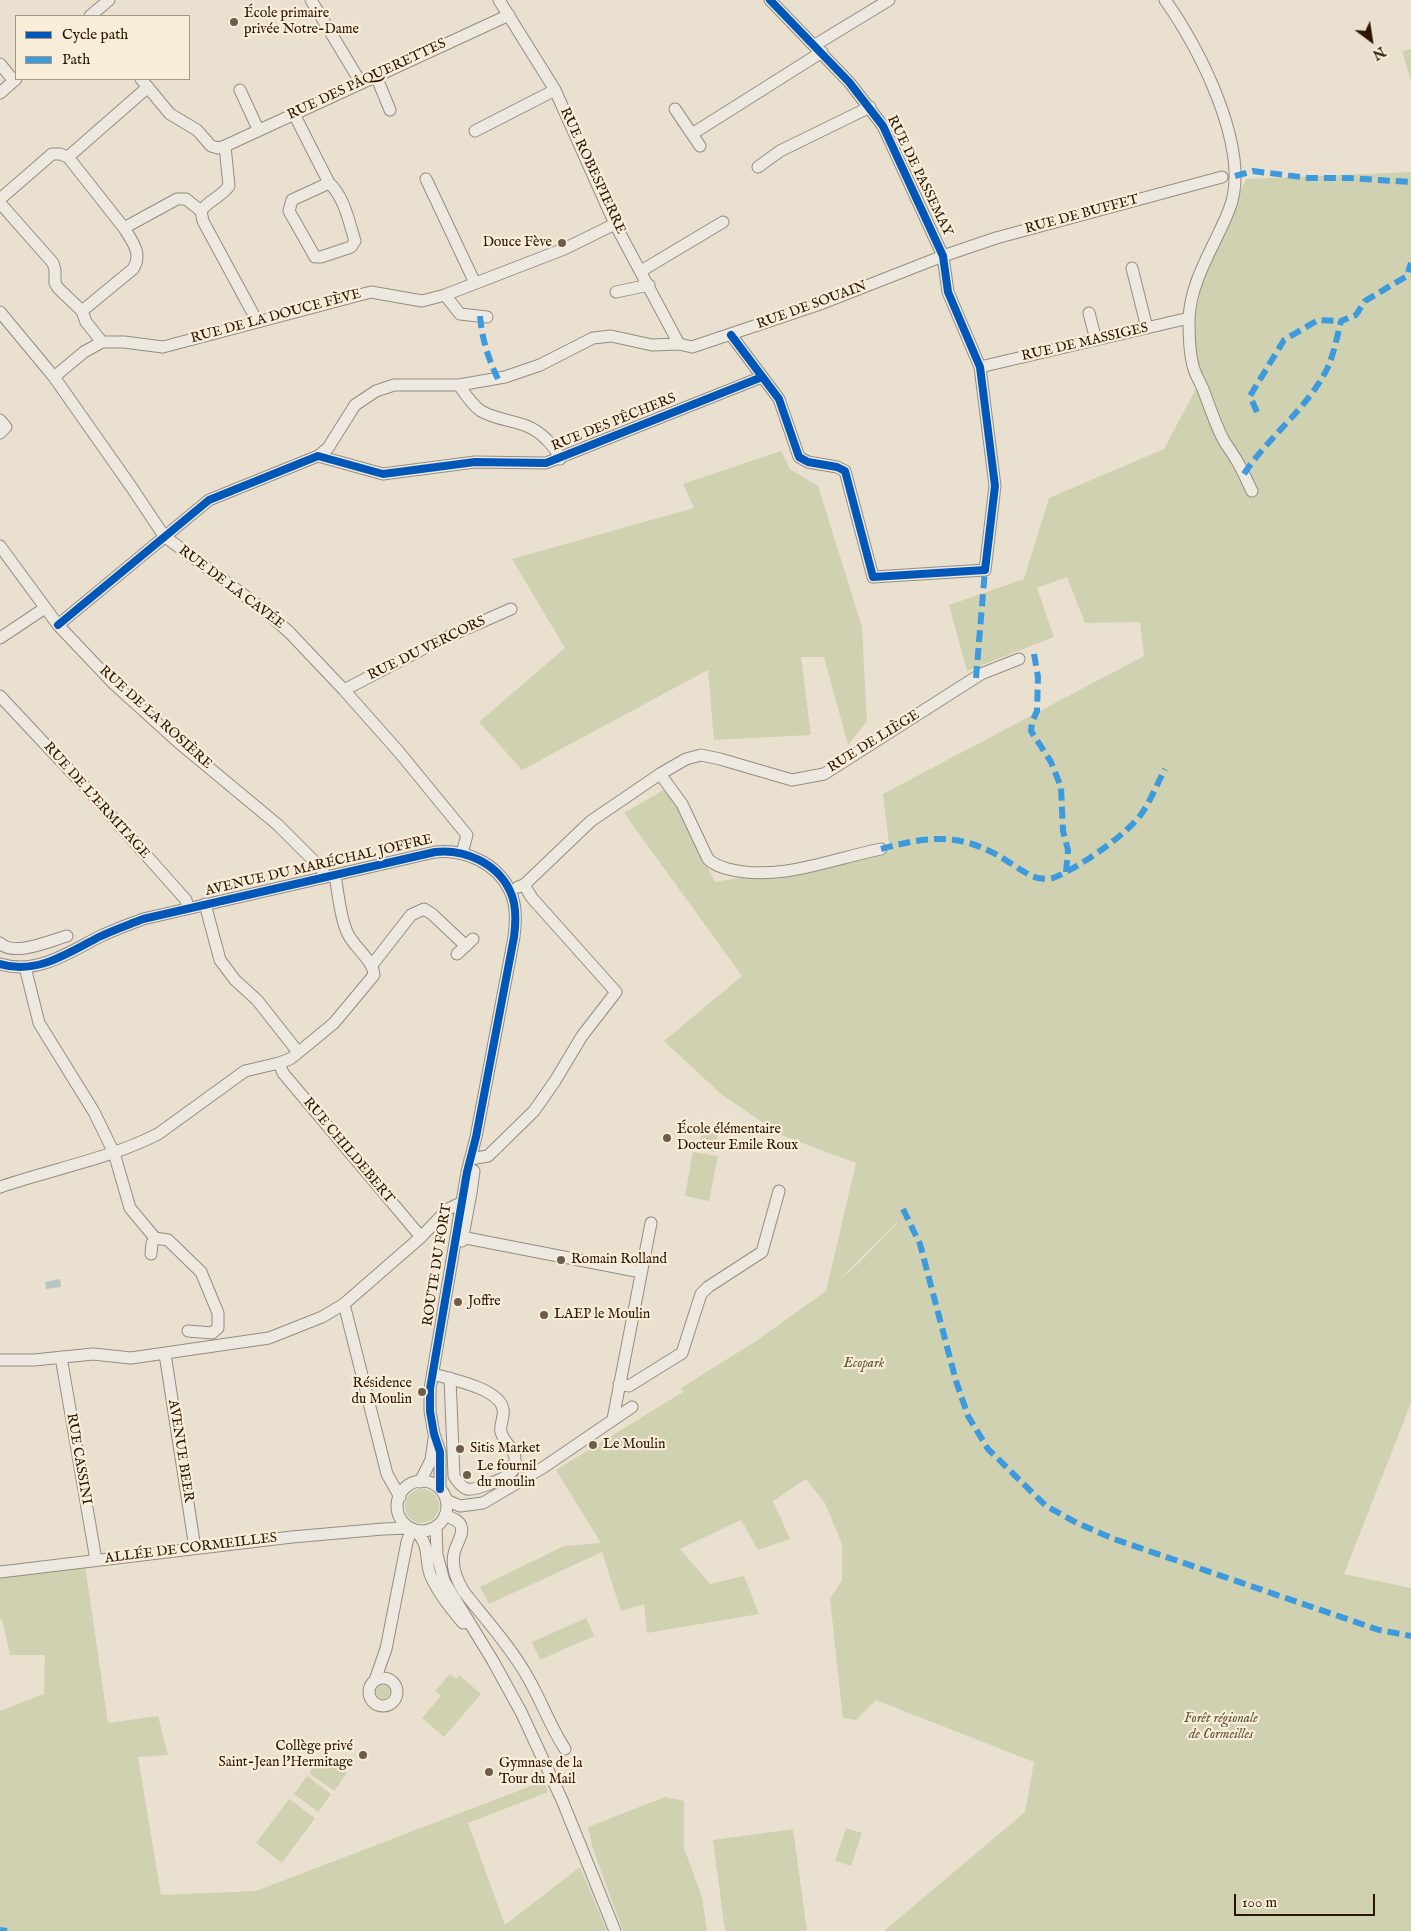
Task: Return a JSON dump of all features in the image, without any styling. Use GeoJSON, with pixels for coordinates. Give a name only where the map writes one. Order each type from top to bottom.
{"type":"FeatureCollection","features":[{"type":"Feature","properties":{"kind":"street"},"geometry":{"type":"LineString","coordinates":[[92,15],[109,0]]}},
{"type":"Feature","properties":{"kind":"street"},"geometry":{"type":"LineString","coordinates":[[311,0],[361,83]]}},
{"type":"Feature","properties":{"kind":"street","name":"RUE ROBESPIERRE"},"geometry":{"type":"LineString","coordinates":[[499,0],[555,90],[615,224],[679,344]]}},
{"type":"Feature","properties":{"kind":"street","name":"RUE DE PASSEMAY"},"geometry":{"type":"LineString","coordinates":[[762,377],[779,399],[799,457],[808,462],[838,467],[845,471],[873,578],[985,570],[995,486],[980,367],[948,292],[943,256],[883,126],[870,107],[819,49],[770,0]]}},
{"type":"Feature","properties":{"kind":"street"},"geometry":{"type":"LineString","coordinates":[[692,134],[889,0]]}},
{"type":"Feature","properties":{"kind":"street"},"geometry":{"type":"LineString","coordinates":[[1165,0],[1187,33],[1208,74],[1231,142],[1235,194],[1204,261],[1193,295],[1189,318],[1192,362],[1222,436],[1237,460],[1252,491]]}},
{"type":"Feature","properties":{"kind":"street","name":"RUE DES PÂQUERETTES"},"geometry":{"type":"LineString","coordinates":[[225,146],[258,129],[508,15]]}},
{"type":"Feature","properties":{"kind":"street"},"geometry":{"type":"LineString","coordinates":[[0,64],[15,80],[0,92]]}},
{"type":"Feature","properties":{"kind":"street"},"geometry":{"type":"LineString","coordinates":[[376,76],[390,110]]}},
{"type":"Feature","properties":{"kind":"street"},"geometry":{"type":"LineString","coordinates":[[68,156],[145,83],[170,114],[197,130],[212,146],[218,148],[225,146],[229,186],[222,195],[205,205],[201,210]]}},
{"type":"Feature","properties":{"kind":"street"},"geometry":{"type":"LineString","coordinates":[[240,90],[258,129]]}},
{"type":"Feature","properties":{"kind":"street"},"geometry":{"type":"LineString","coordinates":[[475,131],[555,90]]}},
{"type":"Feature","properties":{"kind":"street"},"geometry":{"type":"LineString","coordinates":[[758,167],[780,151],[870,107]]}},
{"type":"Feature","properties":{"kind":"street"},"geometry":{"type":"LineString","coordinates":[[675,109],[700,146]]}},
{"type":"Feature","properties":{"kind":"street"},"geometry":{"type":"LineString","coordinates":[[294,114],[347,215],[354,241],[351,247],[321,257],[315,257],[289,211],[292,200],[329,183]]}},
{"type":"Feature","properties":{"kind":"street"},"geometry":{"type":"LineString","coordinates":[[0,199],[52,154],[60,154],[68,156],[124,228],[137,251],[137,263],[133,269],[82,311]]}},
{"type":"Feature","properties":{"kind":"street","name":"RUE DE BUFFET"},"geometry":{"type":"LineString","coordinates":[[943,256],[996,238],[1222,177]]}},
{"type":"Feature","properties":{"kind":"street"},"geometry":{"type":"LineString","coordinates":[[426,179],[475,282]]}},
{"type":"Feature","properties":{"kind":"street"},"geometry":{"type":"LineString","coordinates":[[124,228],[177,198],[186,199],[201,210],[203,221],[257,321]]}},
{"type":"Feature","properties":{"kind":"street"},"geometry":{"type":"LineString","coordinates":[[0,203],[53,263],[55,283],[58,288],[82,311],[86,322],[102,342],[84,352],[54,377]]}},
{"type":"Feature","properties":{"kind":"street"},"geometry":{"type":"LineString","coordinates":[[641,271],[723,222]]}},
{"type":"Feature","properties":{"kind":"street","name":"RUE DE LA DOUCE FÈVE"},"geometry":{"type":"LineString","coordinates":[[102,342],[124,342],[163,347],[372,292],[422,301],[564,249],[615,224]]}},
{"type":"Feature","properties":{"kind":"street","name":"RUE DE SOUAIN"},"geometry":{"type":"LineString","coordinates":[[318,456],[328,448],[356,405],[376,391],[394,385],[459,385],[505,377],[540,365],[593,338],[611,336],[652,345],[679,344],[692,347],[823,303],[943,256]]}},
{"type":"Feature","properties":{"kind":"street"},"geometry":{"type":"LineString","coordinates":[[1132,268],[1148,328]]}},
{"type":"Feature","properties":{"kind":"street"},"geometry":{"type":"LineString","coordinates":[[616,292],[648,285]]}},
{"type":"Feature","properties":{"kind":"street"},"geometry":{"type":"LineString","coordinates":[[445,294],[460,314],[487,317]]}},
{"type":"Feature","properties":{"kind":"street","name":"RUE DE LA CAVÉE"},"geometry":{"type":"LineString","coordinates":[[0,312],[54,377],[164,536],[277,620],[344,690],[399,752],[467,835],[462,853]]}},
{"type":"Feature","properties":{"kind":"street"},"geometry":{"type":"LineString","coordinates":[[1088,313],[1096,340]]}},
{"type":"Feature","properties":{"kind":"street","name":"RUE DE MASSIGES"},"geometry":{"type":"LineString","coordinates":[[980,367],[1189,318]]}},
{"type":"Feature","properties":{"kind":"street"},"geometry":{"type":"LineString","coordinates":[[731,335],[762,377]]}},
{"type":"Feature","properties":{"kind":"street","name":"RUE DES PÊCHERS"},"geometry":{"type":"LineString","coordinates":[[318,456],[383,474],[475,462],[546,464],[762,377]]}},
{"type":"Feature","properties":{"kind":"street"},"geometry":{"type":"LineString","coordinates":[[459,385],[479,410],[524,424],[540,433],[558,451],[560,459]]}},
{"type":"Feature","properties":{"kind":"street"},"geometry":{"type":"LineString","coordinates":[[0,420],[6,427],[0,433]]}},
{"type":"Feature","properties":{"kind":"street"},"geometry":{"type":"LineString","coordinates":[[58,624],[209,500],[318,456]]}},
{"type":"Feature","properties":{"kind":"street","name":"RUE DE LA ROSIÈRE"},"geometry":{"type":"LineString","coordinates":[[0,546],[58,624],[114,684],[164,729],[278,825],[330,876]]}},
{"type":"Feature","properties":{"kind":"street"},"geometry":{"type":"LineString","coordinates":[[0,638],[45,608]]}},
{"type":"Feature","properties":{"kind":"street","name":"RUE DU VERCORS"},"geometry":{"type":"LineString","coordinates":[[344,690],[438,642],[511,608]]}},
{"type":"Feature","properties":{"kind":"street","name":"RUE DE LIÈGE"},"geometry":{"type":"LineString","coordinates":[[524,885],[591,821],[660,774],[686,759],[701,755],[792,780],[824,774],[981,674],[1019,659]]}},
{"type":"Feature","properties":{"kind":"street","name":"RUE DE L'ERMITAGE"},"geometry":{"type":"LineString","coordinates":[[0,696],[89,791],[186,900],[188,908]]}},
{"type":"Feature","properties":{"kind":"street"},"geometry":{"type":"LineString","coordinates":[[660,774],[682,804],[708,859],[720,867],[744,873],[768,874],[881,849]]}},
{"type":"Feature","properties":{"kind":"street","name":"AVENUE DU MARÉCHAL JOFFRE"},"geometry":{"type":"LineString","coordinates":[[0,964],[25,967],[50,962],[129,924],[205,904],[436,852],[462,853],[475,858],[491,868],[510,891],[515,910],[514,937],[472,1159],[464,1188]]}},
{"type":"Feature","properties":{"kind":"street"},"geometry":{"type":"LineString","coordinates":[[0,1187],[114,1153],[158,1134],[245,1071],[279,1063],[298,1052],[334,1024],[374,975],[372,965],[355,946],[347,932],[330,876]]}},
{"type":"Feature","properties":{"kind":"street"},"geometry":{"type":"LineString","coordinates":[[472,1159],[488,1156],[534,1111],[555,1082],[582,1036],[616,992],[532,898],[524,885],[510,891]]}},
{"type":"Feature","properties":{"kind":"street"},"geometry":{"type":"LineString","coordinates":[[205,904],[220,960],[235,980],[257,1000],[298,1052]]}},
{"type":"Feature","properties":{"kind":"street"},"geometry":{"type":"LineString","coordinates":[[372,965],[412,915],[424,909],[432,914],[465,946]]}},
{"type":"Feature","properties":{"kind":"street"},"geometry":{"type":"LineString","coordinates":[[0,943],[5,947],[17,950],[67,936]]}},
{"type":"Feature","properties":{"kind":"street"},"geometry":{"type":"LineString","coordinates":[[25,967],[39,1023],[82,1091],[114,1153],[130,1208],[154,1238],[168,1240],[204,1276],[218,1313],[218,1328],[212,1333],[188,1331]]}},
{"type":"Feature","properties":{"kind":"street","name":"RUE CHILDEBERT"},"geometry":{"type":"LineString","coordinates":[[279,1063],[283,1073],[420,1237]]}},
{"type":"Feature","properties":{"kind":"street","name":"AVENUE DU MARÉCHAL JOFFRE"},"geometry":{"type":"LineString","coordinates":[[472,1159],[473,1175]]}},
{"type":"Feature","properties":{"kind":"street","name":"ROUTE DU FORT"},"geometry":{"type":"LineString","coordinates":[[440,1489],[440,1452],[434,1434],[429,1400],[438,1346],[451,1296],[465,1203],[473,1175]]}},
{"type":"Feature","properties":{"kind":"street","name":"ROUTE DU FORT"},"geometry":{"type":"LineString","coordinates":[[464,1188],[465,1203]]}},
{"type":"Feature","properties":{"kind":"street"},"geometry":{"type":"LineString","coordinates":[[619,1384],[629,1386],[682,1353],[701,1294],[708,1287],[762,1252],[779,1191]]}},
{"type":"Feature","properties":{"kind":"street"},"geometry":{"type":"LineString","coordinates":[[0,1360],[34,1360],[94,1354],[131,1358],[269,1338],[322,1317],[344,1304],[420,1237],[448,1209],[465,1203]]}},
{"type":"Feature","properties":{"kind":"street"},"geometry":{"type":"LineString","coordinates":[[613,1419],[651,1223]]}},
{"type":"Feature","properties":{"kind":"street"},"geometry":{"type":"LineString","coordinates":[[460,1232],[641,1272]]}},
{"type":"Feature","properties":{"kind":"street"},"geometry":{"type":"LineString","coordinates":[[151,1254],[154,1238]]}},
{"type":"Feature","properties":{"kind":"street"},"geometry":{"type":"LineString","coordinates":[[344,1304],[387,1474],[400,1497]]}},
{"type":"Feature","properties":{"kind":"street"},"geometry":{"type":"LineString","coordinates":[[202,1332],[206,1348]]}},
{"type":"Feature","properties":{"kind":"street","name":"AVENUE BEER"},"geometry":{"type":"LineString","coordinates":[[165,1354],[195,1548]]}},
{"type":"Feature","properties":{"kind":"street","name":"RUE CASSINI"},"geometry":{"type":"LineString","coordinates":[[61,1357],[96,1560]]}},
{"type":"Feature","properties":{"kind":"street"},"geometry":{"type":"LineString","coordinates":[[433,1374],[450,1378],[465,1382],[498,1400],[501,1404],[504,1412],[501,1433],[515,1455],[514,1468],[507,1476],[472,1489],[466,1489],[456,1481],[454,1476],[450,1378]]}},
{"type":"Feature","properties":{"kind":"street"},"geometry":{"type":"LineString","coordinates":[[446,1500],[460,1506],[483,1503],[544,1467],[632,1407]]}},
{"type":"Feature","properties":{"kind":"street","name":"ROUTE DU FORT"},"geometry":{"type":"LineString","coordinates":[[420,1482],[431,1460],[434,1434]]}},
{"type":"Feature","properties":{"kind":"street"},"geometry":{"type":"LineString","coordinates":[[413,1529],[426,1531],[436,1527],[446,1515],[446,1500],[440,1489],[433,1484],[420,1482],[406,1488],[400,1497],[399,1514],[427,1548],[431,1574],[441,1595],[492,1660]]}},
{"type":"Feature","properties":{"kind":"street"},"geometry":{"type":"LineString","coordinates":[[383,1528],[394,1523],[399,1514]]}},
{"type":"Feature","properties":{"kind":"street"},"geometry":{"type":"LineString","coordinates":[[446,1515],[457,1520],[461,1526],[462,1533],[454,1552],[454,1572],[458,1582],[528,1677],[554,1731],[565,1749]]}},
{"type":"Feature","properties":{"kind":"street"},"geometry":{"type":"LineString","coordinates":[[436,1527],[437,1555],[444,1581],[521,1712],[556,1786],[615,1931]]}},
{"type":"Feature","properties":{"kind":"street","name":"ALLÉE DE CORMEILLES"},"geometry":{"type":"LineString","coordinates":[[0,1572],[195,1548],[383,1528],[413,1529]]}},
{"type":"Feature","properties":{"kind":"street"},"geometry":{"type":"LineString","coordinates":[[381,1663],[389,1679],[395,1685],[396,1698],[390,1704],[382,1706],[374,1704],[369,1697],[369,1689],[375,1680],[381,1663],[386,1649],[407,1542],[413,1529]]}},
{"type":"Feature","properties":{"kind":"street"},"geometry":{"type":"LineString","coordinates":[[375,1680],[389,1679]]}},
{"type":"Feature","properties":{"kind":"green space"},"geometry":{"type":"Polygon","coordinates":[[[1411,49],[1411,81],[1402,51],[1411,49]]]}},
{"type":"Feature","properties":{"kind":"green space","name":"Forêt régionale de Cormeilles"},"geometry":{"type":"Polygon","coordinates":[[[1411,172],[1411,1403],[1344,1574],[1411,1588],[1411,1931],[884,1931],[1025,1812],[1034,1762],[876,1700],[856,1720],[843,1718],[830,1599],[842,1580],[842,1544],[825,1503],[806,1479],[773,1501],[790,1539],[758,1550],[741,1520],[680,1549],[710,1584],[744,1576],[759,1614],[647,1633],[644,1604],[621,1611],[602,1552],[489,1604],[480,1587],[564,1546],[601,1543],[556,1470],[683,1392],[681,1388],[756,1341],[826,1291],[856,1163],[781,1135],[721,1094],[664,1041],[742,976],[624,813],[667,788],[715,882],[890,851],[883,794],[1144,656],[1140,622],[1085,623],[1067,577],[1037,588],[1054,637],[967,671],[949,605],[1024,579],[1049,498],[1164,449],[1197,387],[1193,325],[1205,270],[1246,179],[1411,172]],[[898,1222],[838,1281],[858,1264],[898,1222]]]}},
{"type":"Feature","properties":{"kind":"green space"},"geometry":{"type":"Polygon","coordinates":[[[781,451],[790,469],[818,486],[862,627],[867,721],[848,745],[824,657],[801,657],[811,735],[714,740],[708,670],[522,770],[479,722],[565,648],[512,559],[694,508],[683,484],[781,451]]]}},
{"type":"Feature","properties":{"kind":"green space"},"geometry":{"type":"Polygon","coordinates":[[[703,1129],[718,1132],[714,1152],[699,1149],[703,1129]]]}},
{"type":"Feature","properties":{"kind":"green space"},"geometry":{"type":"Polygon","coordinates":[[[693,1152],[718,1156],[709,1201],[685,1196],[693,1152]]]}},
{"type":"Feature","properties":{"kind":"green space"},"geometry":{"type":"Polygon","coordinates":[[[422,1489],[429,1490],[434,1494],[438,1499],[438,1513],[434,1518],[429,1522],[422,1523],[415,1522],[410,1518],[406,1513],[405,1506],[406,1499],[410,1494],[415,1490],[422,1489]]]}},
{"type":"Feature","properties":{"kind":"green space"},"geometry":{"type":"Polygon","coordinates":[[[85,1565],[108,1723],[158,1716],[168,1755],[138,1757],[161,1895],[256,1891],[544,1781],[548,1792],[468,1823],[505,1925],[580,1867],[607,1931],[0,1931],[0,1711],[44,1694],[45,1655],[10,1655],[2,1619],[0,1619],[0,1577],[85,1565]]]}},
{"type":"Feature","properties":{"kind":"green space"},"geometry":{"type":"Polygon","coordinates":[[[586,1618],[594,1636],[540,1660],[532,1642],[586,1618]]]}},
{"type":"Feature","properties":{"kind":"green space"},"geometry":{"type":"Polygon","coordinates":[[[450,1674],[456,1679],[459,1675],[481,1694],[444,1737],[422,1718],[441,1696],[435,1691],[450,1674]]]}},
{"type":"Feature","properties":{"kind":"green space"},"geometry":{"type":"Polygon","coordinates":[[[383,1685],[388,1687],[390,1692],[388,1697],[383,1699],[378,1697],[376,1692],[378,1687],[383,1685]]]}},
{"type":"Feature","properties":{"kind":"green space"},"geometry":{"type":"Polygon","coordinates":[[[322,1755],[347,1773],[334,1791],[309,1773],[322,1755]]]}},
{"type":"Feature","properties":{"kind":"green space"},"geometry":{"type":"Polygon","coordinates":[[[307,1776],[331,1794],[318,1812],[294,1794],[307,1776]]]}},
{"type":"Feature","properties":{"kind":"green space"},"geometry":{"type":"Polygon","coordinates":[[[665,1797],[684,1801],[684,1848],[702,1897],[707,1931],[623,1931],[593,1849],[588,1827],[665,1797]]]}},
{"type":"Feature","properties":{"kind":"green space"},"geometry":{"type":"Polygon","coordinates":[[[289,1799],[315,1818],[282,1863],[256,1843],[289,1799]]]}},
{"type":"Feature","properties":{"kind":"green space"},"geometry":{"type":"Polygon","coordinates":[[[846,1828],[862,1833],[851,1866],[835,1861],[846,1828]]]}},
{"type":"Feature","properties":{"kind":"green space"},"geometry":{"type":"Polygon","coordinates":[[[793,1829],[807,1931],[725,1931],[713,1840],[793,1829]]]}},
{"type":"Feature","properties":{"kind":"water"},"geometry":{"type":"Polygon","coordinates":[[[60,1279],[61,1287],[46,1289],[45,1282],[60,1279]]]}},
{"type":"Feature","properties":{"kind":"marked path"},"geometry":{"type":"LineString","coordinates":[[1235,176],[1253,171],[1309,178],[1348,178],[1411,182]]}},
{"type":"Feature","properties":{"kind":"marked path"},"geometry":{"type":"LineString","coordinates":[[1244,474],[1319,383],[1332,357],[1341,321],[1356,315],[1365,301],[1407,276],[1411,263]]}},
{"type":"Feature","properties":{"kind":"marked path"},"geometry":{"type":"LineString","coordinates":[[480,316],[486,348],[498,379]]}},
{"type":"Feature","properties":{"kind":"marked path"},"geometry":{"type":"LineString","coordinates":[[1257,412],[1250,396],[1284,340],[1318,320],[1341,321]]}},
{"type":"Feature","properties":{"kind":"marked path"},"geometry":{"type":"LineString","coordinates":[[976,678],[985,570]]}},
{"type":"Feature","properties":{"kind":"marked path"},"geometry":{"type":"LineString","coordinates":[[1034,654],[1038,677],[1037,711],[1032,722],[1031,731],[1051,762],[1061,787],[1063,831],[1068,850],[1066,872]]}},
{"type":"Feature","properties":{"kind":"marked path"},"geometry":{"type":"LineString","coordinates":[[881,849],[927,840],[955,840],[984,848],[1038,878],[1053,878],[1075,867],[1126,831],[1142,813],[1165,769]]}},
{"type":"Feature","properties":{"kind":"marked path"},"geometry":{"type":"LineString","coordinates":[[903,1209],[920,1244],[956,1381],[968,1416],[988,1449],[1046,1506],[1077,1523],[1114,1539],[1379,1630],[1411,1636]]}},
{"type":"Feature","properties":{"kind":"marked path"},"geometry":{"type":"LineString","coordinates":[[0,1930],[7,1931]]}},
{"type":"Feature","properties":{"kind":"cycle path"},"geometry":{"type":"LineString","coordinates":[[731,335],[779,399],[799,457],[808,462],[837,467],[845,471],[873,577],[985,570],[995,486],[980,367],[948,292],[943,256],[883,126],[849,82],[770,0]]}},
{"type":"Feature","properties":{"kind":"cycle path"},"geometry":{"type":"LineString","coordinates":[[58,625],[209,500],[318,456],[383,474],[475,462],[546,463],[762,377]]}},
{"type":"Feature","properties":{"kind":"cycle path"},"geometry":{"type":"LineString","coordinates":[[0,964],[14,967],[39,965],[52,961],[104,934],[143,919],[435,852],[458,853],[479,860],[497,873],[504,881],[510,891],[515,908],[514,937],[476,1137],[467,1172],[430,1389],[430,1411],[434,1434],[440,1452],[440,1489]]}},
{"type":"Feature","properties":{"kind":"place","name":"École primaire privée Notre-Dame"},"geometry":{"type":"Point","coordinates":[234,22]}},
{"type":"Feature","properties":{"kind":"place","name":"Douce Fève"},"geometry":{"type":"Point","coordinates":[562,243]}},
{"type":"Feature","properties":{"kind":"place","name":"École élémentaire Docteur Emile Roux"},"geometry":{"type":"Point","coordinates":[667,1138]}},
{"type":"Feature","properties":{"kind":"place","name":"Romain Rolland"},"geometry":{"type":"Point","coordinates":[561,1260]}},
{"type":"Feature","properties":{"kind":"place","name":"Joffre"},"geometry":{"type":"Point","coordinates":[458,1302]}},
{"type":"Feature","properties":{"kind":"place","name":"LAEP le Moulin"},"geometry":{"type":"Point","coordinates":[544,1315]}},
{"type":"Feature","properties":{"kind":"place","name":"Résidence du Moulin"},"geometry":{"type":"Point","coordinates":[422,1392]}},
{"type":"Feature","properties":{"kind":"place","name":"Le Moulin"},"geometry":{"type":"Point","coordinates":[593,1445]}},
{"type":"Feature","properties":{"kind":"place","name":"Sitis Market"},"geometry":{"type":"Point","coordinates":[460,1449]}},
{"type":"Feature","properties":{"kind":"place","name":"Le fournil du moulin"},"geometry":{"type":"Point","coordinates":[467,1475]}},
{"type":"Feature","properties":{"kind":"place","name":"Collège privé Saint-Jean l'Hermitage"},"geometry":{"type":"Point","coordinates":[363,1755]}},
{"type":"Feature","properties":{"kind":"place","name":"Gymnase de la Tour du Mail"},"geometry":{"type":"Point","coordinates":[489,1772]}},
{"type":"Feature","properties":{"kind":"park label","name":"Ecopark"},"geometry":{"type":"Point","coordinates":[864,1364]}}]}
